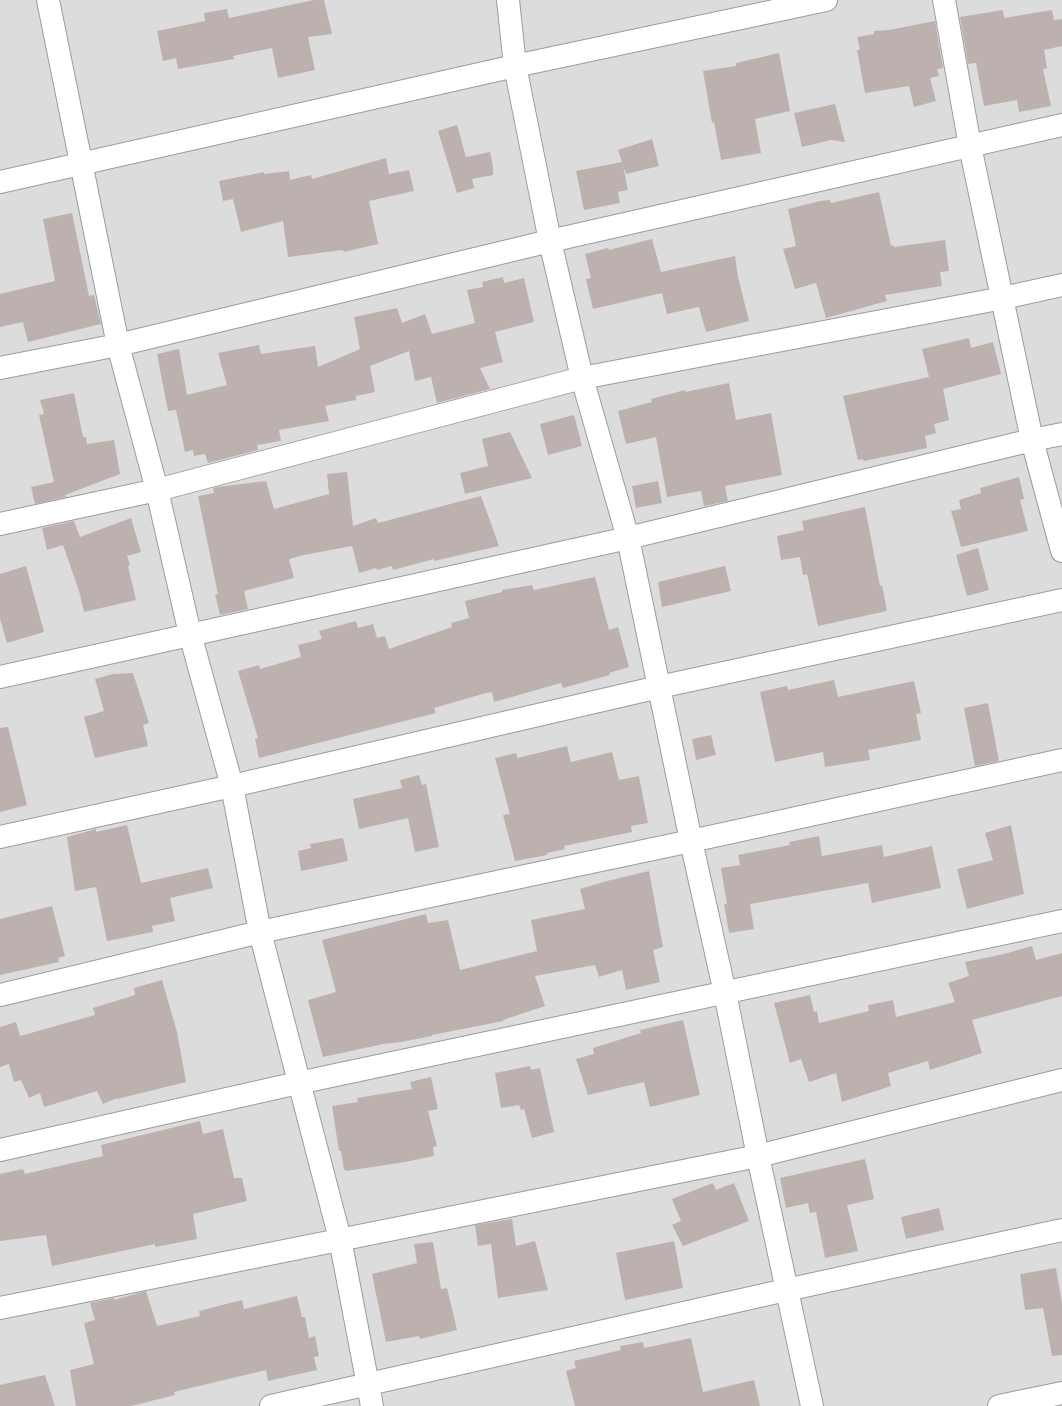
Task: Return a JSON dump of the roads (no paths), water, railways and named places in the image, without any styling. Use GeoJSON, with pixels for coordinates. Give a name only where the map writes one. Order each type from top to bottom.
{"type":"FeatureCollection","features":[{"type":"Feature","properties":{"kind":"street"},"geometry":{"type":"LineString","coordinates":[[48,0],[118,345],[157,490],[190,634],[232,786],[260,932],[340,1240],[372,1406]]}},
{"type":"Feature","properties":{"kind":"street"},"geometry":{"type":"LineString","coordinates":[[508,0],[515,66],[550,241],[582,378],[628,538],[690,841],[725,993],[786,1290],[812,1406]]}},
{"type":"Feature","properties":{"kind":"street"},"geometry":{"type":"LineString","coordinates":[[0,182],[515,66],[826,0]]}},
{"type":"Feature","properties":{"kind":"street"},"geometry":{"type":"LineString","coordinates":[[944,0],[970,146],[1032,440],[1062,551]]}},
{"type":"Feature","properties":{"kind":"street"},"geometry":{"type":"LineString","coordinates":[[0,368],[118,345],[550,241],[1062,125]]}},
{"type":"Feature","properties":{"kind":"street"},"geometry":{"type":"LineString","coordinates":[[0,524],[157,490],[582,378],[1003,298],[1062,285]]}},
{"type":"Feature","properties":{"kind":"street"},"geometry":{"type":"LineString","coordinates":[[0,676],[628,538],[1062,434]]}},
{"type":"Feature","properties":{"kind":"street"},"geometry":{"type":"LineString","coordinates":[[0,837],[232,786],[659,687],[1062,600]]}},
{"type":"Feature","properties":{"kind":"street"},"geometry":{"type":"LineString","coordinates":[[0,995],[260,932],[1062,760]]}},
{"type":"Feature","properties":{"kind":"street"},"geometry":{"type":"LineString","coordinates":[[0,1150],[298,1083],[1062,921]]}},
{"type":"Feature","properties":{"kind":"street"},"geometry":{"type":"LineString","coordinates":[[0,1308],[758,1156],[1062,1080]]}},
{"type":"Feature","properties":{"kind":"street"},"geometry":{"type":"LineString","coordinates":[[271,1406],[786,1290],[1062,1230]]}},
{"type":"Feature","properties":{"kind":"street"},"geometry":{"type":"LineString","coordinates":[[999,1406],[1062,1393]]}}]}
